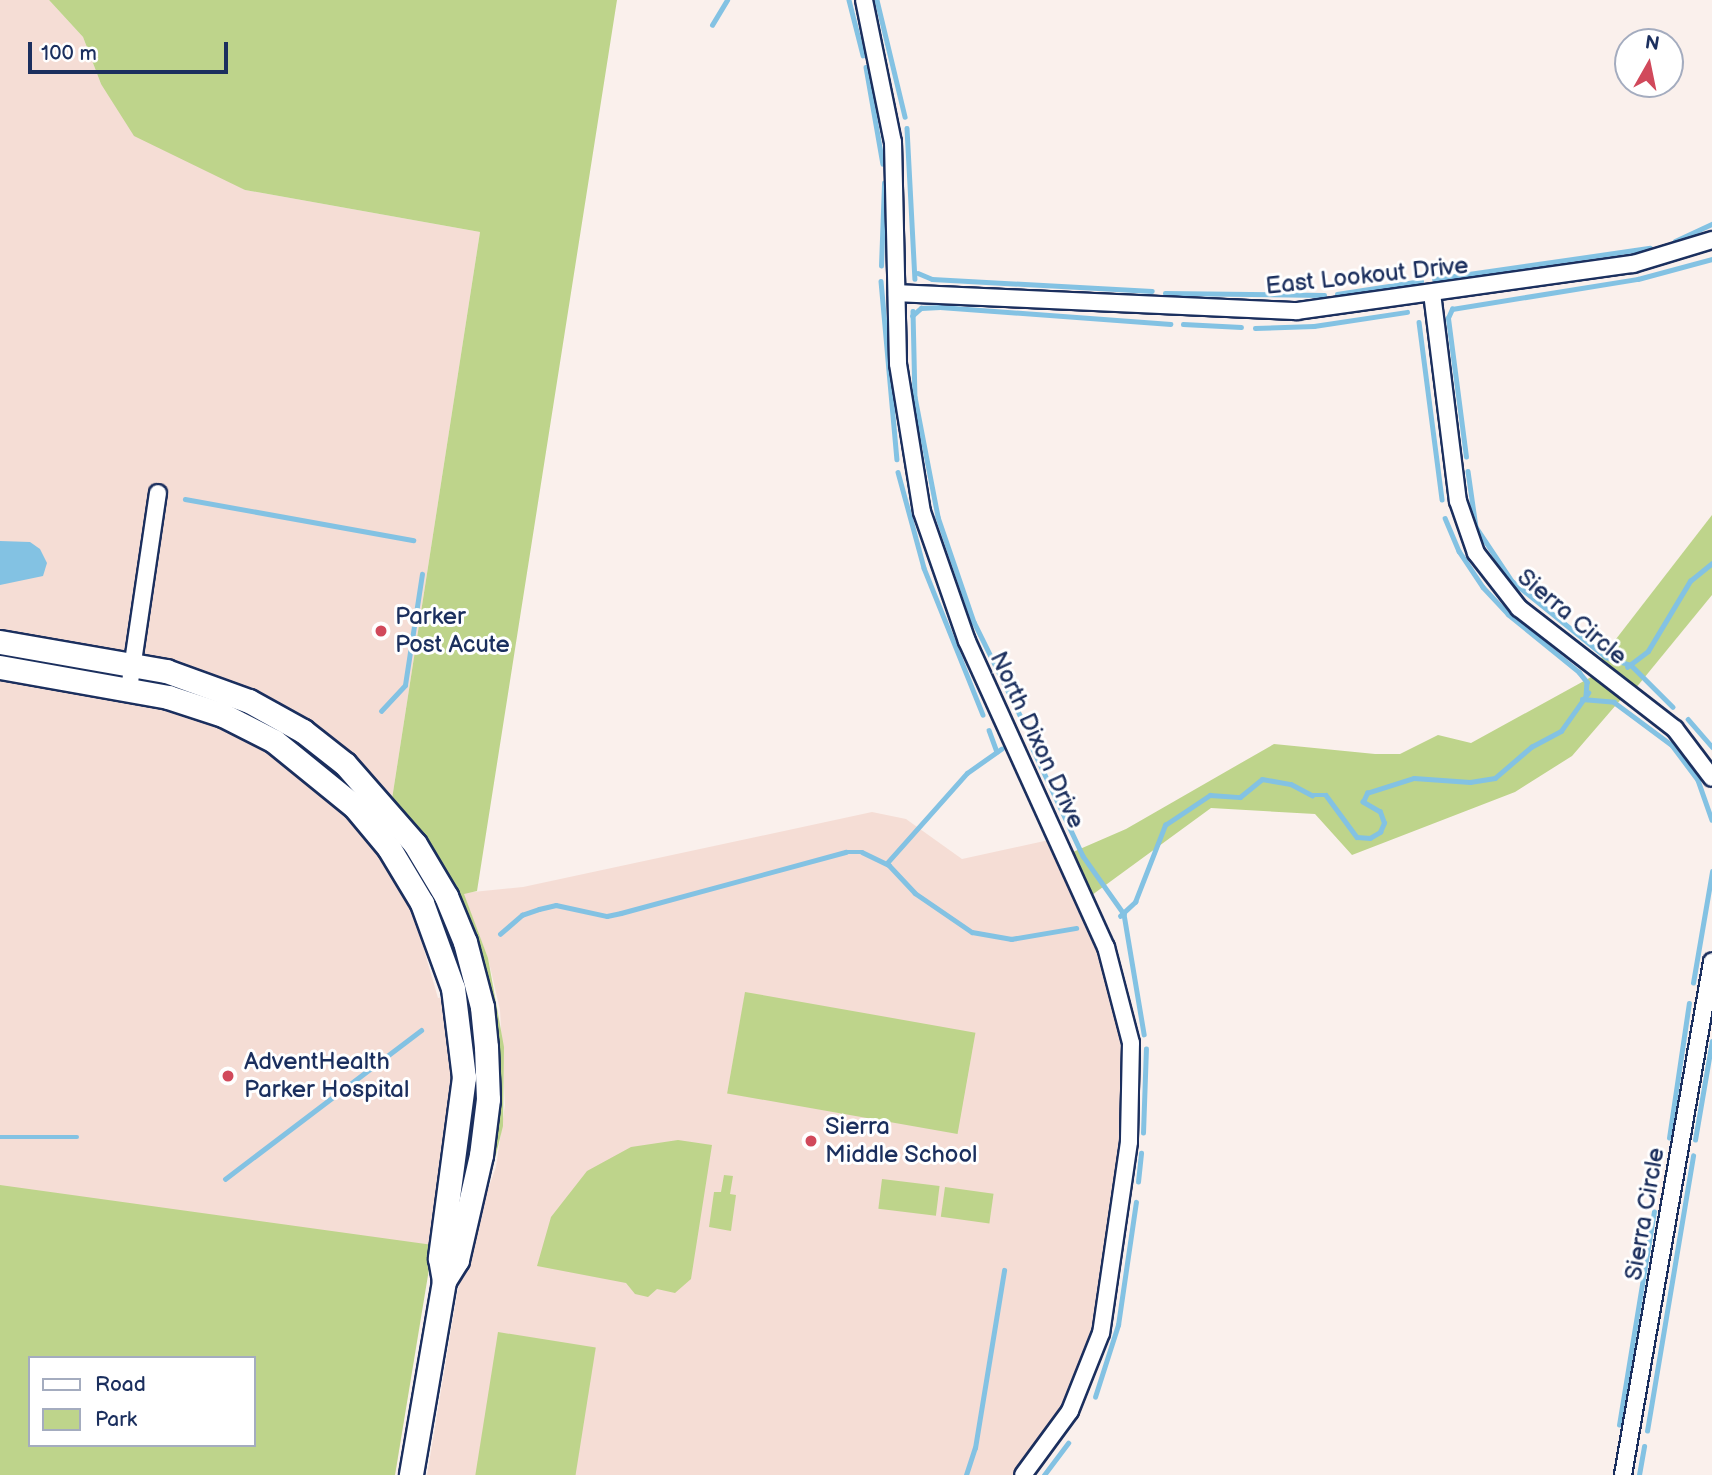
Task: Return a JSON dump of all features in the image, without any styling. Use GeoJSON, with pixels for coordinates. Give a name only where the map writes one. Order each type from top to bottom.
{"type":"FeatureCollection","features":[{"type":"Feature","properties":{"kind":"main road"},"geometry":{"type":"LineString","coordinates":[[0,642],[132,664],[229,692],[320,743],[366,783],[396,817],[446,895],[480,996],[488,1091],[479,1167],[457,1260],[444,1281]]}},
{"type":"Feature","properties":{"kind":"main road"},"geometry":{"type":"LineString","coordinates":[[0,667],[129,689],[208,709],[298,757],[365,818],[414,889],[448,967],[463,1052],[461,1121],[440,1258],[444,1281],[411,1475]]}},
{"type":"Feature","properties":{"kind":"street","name":"North Dixon Drive"},"geometry":{"type":"LineString","coordinates":[[864,0],[894,142],[902,406],[932,545],[967,641],[1106,947],[1131,1043],[1129,1142],[1103,1326],[1070,1411],[1023,1475]]}},
{"type":"Feature","properties":{"kind":"street","name":"East Lookout Drive"},"geometry":{"type":"LineString","coordinates":[[897,293],[1276,312],[1633,264],[1712,240]]}},
{"type":"Feature","properties":{"kind":"street","name":"Sierra Circle"},"geometry":{"type":"LineString","coordinates":[[1432,293],[1455,484],[1473,548],[1512,601],[1675,729],[1712,778]]}},
{"type":"Feature","properties":{"kind":"street"},"geometry":{"type":"LineString","coordinates":[[129,689],[158,493]]}},
{"type":"Feature","properties":{"kind":"street","name":"Sierra Circle"},"geometry":{"type":"LineString","coordinates":[[1623,1475],[1712,962]]}},
{"type":"Feature","properties":{"kind":"shaded area"},"geometry":{"type":"Polygon","coordinates":[[[0,0],[49,0],[83,37],[101,84],[245,190],[480,232],[392,799],[369,775],[275,700],[253,688],[0,633],[0,0]]]}},
{"type":"Feature","properties":{"kind":"shaded area","name":"AdventHealth Parker Hospital"},"geometry":{"type":"Polygon","coordinates":[[[0,676],[127,697],[204,717],[280,756],[318,784],[368,835],[404,887],[428,948],[424,950],[438,998],[446,996],[450,1013],[454,1107],[395,1475],[0,1475],[0,676]]]}},
{"type":"Feature","properties":{"kind":"shaded area","name":"Sierra Middle School"},"geometry":{"type":"Polygon","coordinates":[[[872,812],[906,819],[962,859],[1049,840],[1108,976],[1123,1057],[1117,1179],[1096,1321],[1062,1410],[1013,1475],[427,1475],[457,1294],[470,1239],[496,1167],[505,1105],[500,1010],[488,958],[463,893],[523,887],[872,812]]]}},
{"type":"Feature","properties":{"kind":"green space"},"geometry":{"type":"Polygon","coordinates":[[[49,0],[617,0],[477,891],[464,894],[488,958],[504,1047],[503,1126],[484,1203],[479,1199],[496,1059],[416,831],[392,799],[480,232],[245,190],[134,136],[101,84],[83,37],[49,0]]]}},
{"type":"Feature","properties":{"kind":"green space"},"geometry":{"type":"Polygon","coordinates":[[[1712,515],[1712,595],[1635,689],[1599,661],[1712,515]]]}},
{"type":"Feature","properties":{"kind":"green space"},"geometry":{"type":"Polygon","coordinates":[[[156,676],[236,703],[327,760],[413,855],[454,936],[446,940],[356,797],[153,685],[156,676]]]}},
{"type":"Feature","properties":{"kind":"green space"},"geometry":{"type":"Polygon","coordinates":[[[1593,676],[1622,698],[1572,756],[1515,792],[1352,855],[1315,814],[1211,808],[1092,895],[1073,852],[1126,829],[1274,744],[1400,754],[1438,735],[1471,743],[1593,676]]]}},
{"type":"Feature","properties":{"kind":"green space"},"geometry":{"type":"Polygon","coordinates":[[[745,992],[975,1033],[958,1134],[727,1093],[745,992]]]}},
{"type":"Feature","properties":{"kind":"green space"},"geometry":{"type":"Polygon","coordinates":[[[678,1140],[712,1145],[691,1279],[675,1293],[657,1289],[648,1297],[635,1294],[626,1283],[537,1266],[551,1217],[587,1171],[631,1147],[678,1140]]]}},
{"type":"Feature","properties":{"kind":"green space"},"geometry":{"type":"Polygon","coordinates":[[[724,1175],[733,1176],[730,1194],[736,1195],[731,1231],[709,1227],[714,1192],[721,1192],[724,1175]]]}},
{"type":"Feature","properties":{"kind":"green space"},"geometry":{"type":"Polygon","coordinates":[[[882,1179],[940,1186],[936,1216],[878,1209],[882,1179]]]}},
{"type":"Feature","properties":{"kind":"green space"},"geometry":{"type":"Polygon","coordinates":[[[0,1185],[433,1245],[395,1475],[0,1475],[0,1185]]]}},
{"type":"Feature","properties":{"kind":"green space"},"geometry":{"type":"Polygon","coordinates":[[[945,1187],[994,1194],[989,1224],[941,1217],[945,1187]]]}},
{"type":"Feature","properties":{"kind":"green space"},"geometry":{"type":"Polygon","coordinates":[[[498,1332],[596,1347],[576,1475],[475,1475],[498,1332]]]}},
{"type":"Feature","properties":{"kind":"water"},"geometry":{"type":"Polygon","coordinates":[[[0,541],[30,542],[40,549],[47,563],[43,576],[0,585],[0,541]]]}},
{"type":"Feature","properties":{"kind":"waterway"},"geometry":{"type":"LineString","coordinates":[[712,25],[727,0]]}},
{"type":"Feature","properties":{"kind":"waterway"},"geometry":{"type":"LineString","coordinates":[[849,0],[863,55]]}},
{"type":"Feature","properties":{"kind":"waterway"},"geometry":{"type":"LineString","coordinates":[[877,0],[905,117]]}},
{"type":"Feature","properties":{"kind":"waterway"},"geometry":{"type":"LineString","coordinates":[[866,67],[883,164]]}},
{"type":"Feature","properties":{"kind":"waterway"},"geometry":{"type":"LineString","coordinates":[[907,128],[915,279]]}},
{"type":"Feature","properties":{"kind":"waterway"},"geometry":{"type":"LineString","coordinates":[[881,266],[884,183]]}},
{"type":"Feature","properties":{"kind":"waterway"},"geometry":{"type":"LineString","coordinates":[[1675,241],[1712,224]]}},
{"type":"Feature","properties":{"kind":"waterway"},"geometry":{"type":"LineString","coordinates":[[1434,279],[1650,248]]}},
{"type":"Feature","properties":{"kind":"waterway"},"geometry":{"type":"LineString","coordinates":[[1466,457],[1448,318],[1452,309],[1638,279],[1712,259]]}},
{"type":"Feature","properties":{"kind":"waterway"},"geometry":{"type":"LineString","coordinates":[[918,273],[932,279],[1152,291]]}},
{"type":"Feature","properties":{"kind":"waterway"},"geometry":{"type":"LineString","coordinates":[[881,281],[897,459]]}},
{"type":"Feature","properties":{"kind":"waterway"},"geometry":{"type":"LineString","coordinates":[[1337,294],[1421,281]]}},
{"type":"Feature","properties":{"kind":"waterway"},"geometry":{"type":"LineString","coordinates":[[1165,293],[1324,295]]}},
{"type":"Feature","properties":{"kind":"waterway"},"geometry":{"type":"LineString","coordinates":[[912,316],[921,308],[940,307],[1170,324]]}},
{"type":"Feature","properties":{"kind":"waterway"},"geometry":{"type":"LineString","coordinates":[[913,311],[915,397],[938,517],[974,622],[1025,725]]}},
{"type":"Feature","properties":{"kind":"waterway"},"geometry":{"type":"LineString","coordinates":[[1255,328],[1314,326],[1407,312]]}},
{"type":"Feature","properties":{"kind":"waterway"},"geometry":{"type":"LineString","coordinates":[[1419,322],[1442,500]]}},
{"type":"Feature","properties":{"kind":"waterway"},"geometry":{"type":"LineString","coordinates":[[1183,324],[1241,327]]}},
{"type":"Feature","properties":{"kind":"waterway"},"geometry":{"type":"LineString","coordinates":[[1468,471],[1476,527],[1512,581],[1606,657],[1631,665],[1673,707]]}},
{"type":"Feature","properties":{"kind":"waterway"},"geometry":{"type":"LineString","coordinates":[[898,472],[924,568],[983,715]]}},
{"type":"Feature","properties":{"kind":"waterway"},"geometry":{"type":"LineString","coordinates":[[185,499],[413,540]]}},
{"type":"Feature","properties":{"kind":"waterway"},"geometry":{"type":"LineString","coordinates":[[1445,518],[1459,551],[1483,587],[1508,614],[1579,672],[1587,682],[1586,695]]}},
{"type":"Feature","properties":{"kind":"waterway"},"geometry":{"type":"LineString","coordinates":[[1627,667],[1648,651],[1690,581],[1712,563]]}},
{"type":"Feature","properties":{"kind":"waterway"},"geometry":{"type":"LineString","coordinates":[[381,711],[405,685],[422,574]]}},
{"type":"Feature","properties":{"kind":"waterway"},"geometry":{"type":"LineString","coordinates":[[1120,916],[1135,902],[1165,825],[1210,795],[1240,797],[1262,779],[1291,784],[1312,795],[1326,795],[1357,837],[1370,838],[1380,832],[1384,823],[1380,812],[1363,802],[1367,793],[1414,778],[1470,782],[1495,778],[1531,747],[1561,731],[1588,693]]}},
{"type":"Feature","properties":{"kind":"waterway"},"geometry":{"type":"LineString","coordinates":[[1582,699],[1614,702],[1672,745],[1698,780],[1712,820]]}},
{"type":"Feature","properties":{"kind":"waterway"},"geometry":{"type":"LineString","coordinates":[[1688,719],[1712,747]]}},
{"type":"Feature","properties":{"kind":"waterway"},"geometry":{"type":"LineString","coordinates":[[989,730],[997,752]]}},
{"type":"Feature","properties":{"kind":"waterway"},"geometry":{"type":"LineString","coordinates":[[1032,747],[1083,856],[1124,914],[1144,1034]]}},
{"type":"Feature","properties":{"kind":"waterway"},"geometry":{"type":"LineString","coordinates":[[887,863],[967,773],[1001,749]]}},
{"type":"Feature","properties":{"kind":"waterway"},"geometry":{"type":"LineString","coordinates":[[500,934],[522,915],[539,909],[556,905],[607,916],[846,852],[862,852],[889,865],[915,893],[972,932],[1011,939],[1076,928]]}},
{"type":"Feature","properties":{"kind":"waterway"},"geometry":{"type":"LineString","coordinates":[[1693,983],[1712,872]]}},
{"type":"Feature","properties":{"kind":"waterway"},"geometry":{"type":"LineString","coordinates":[[1669,1138],[1689,1003]]}},
{"type":"Feature","properties":{"kind":"waterway"},"geometry":{"type":"LineString","coordinates":[[225,1179],[421,1030]]}},
{"type":"Feature","properties":{"kind":"waterway"},"geometry":{"type":"LineString","coordinates":[[1695,1140],[1712,1041]]}},
{"type":"Feature","properties":{"kind":"waterway"},"geometry":{"type":"LineString","coordinates":[[1143,1133],[1146,1049]]}},
{"type":"Feature","properties":{"kind":"waterway"},"geometry":{"type":"LineString","coordinates":[[0,1137],[77,1137]]}},
{"type":"Feature","properties":{"kind":"waterway"},"geometry":{"type":"LineString","coordinates":[[1138,1182],[1141,1153]]}},
{"type":"Feature","properties":{"kind":"waterway"},"geometry":{"type":"LineString","coordinates":[[1647,1431],[1693,1156]]}},
{"type":"Feature","properties":{"kind":"waterway"},"geometry":{"type":"LineString","coordinates":[[1095,1397],[1118,1325],[1136,1202]]}},
{"type":"Feature","properties":{"kind":"waterway"},"geometry":{"type":"LineString","coordinates":[[1619,1425],[1654,1212]]}},
{"type":"Feature","properties":{"kind":"waterway"},"geometry":{"type":"LineString","coordinates":[[966,1475],[975,1448],[1004,1270]]}},
{"type":"Feature","properties":{"kind":"waterway"},"geometry":{"type":"LineString","coordinates":[[1044,1475],[1068,1443]]}},
{"type":"Feature","properties":{"kind":"waterway"},"geometry":{"type":"LineString","coordinates":[[1639,1475],[1644,1446]]}},
{"type":"Feature","properties":{"kind":"place","name":"Parker Post Acute"},"geometry":{"type":"Point","coordinates":[381,631]}},
{"type":"Feature","properties":{"kind":"place","name":"AdventHealth Parker Hospital"},"geometry":{"type":"Point","coordinates":[228,1076]}},
{"type":"Feature","properties":{"kind":"place","name":"Sierra Middle School"},"geometry":{"type":"Point","coordinates":[811,1141]}}]}
